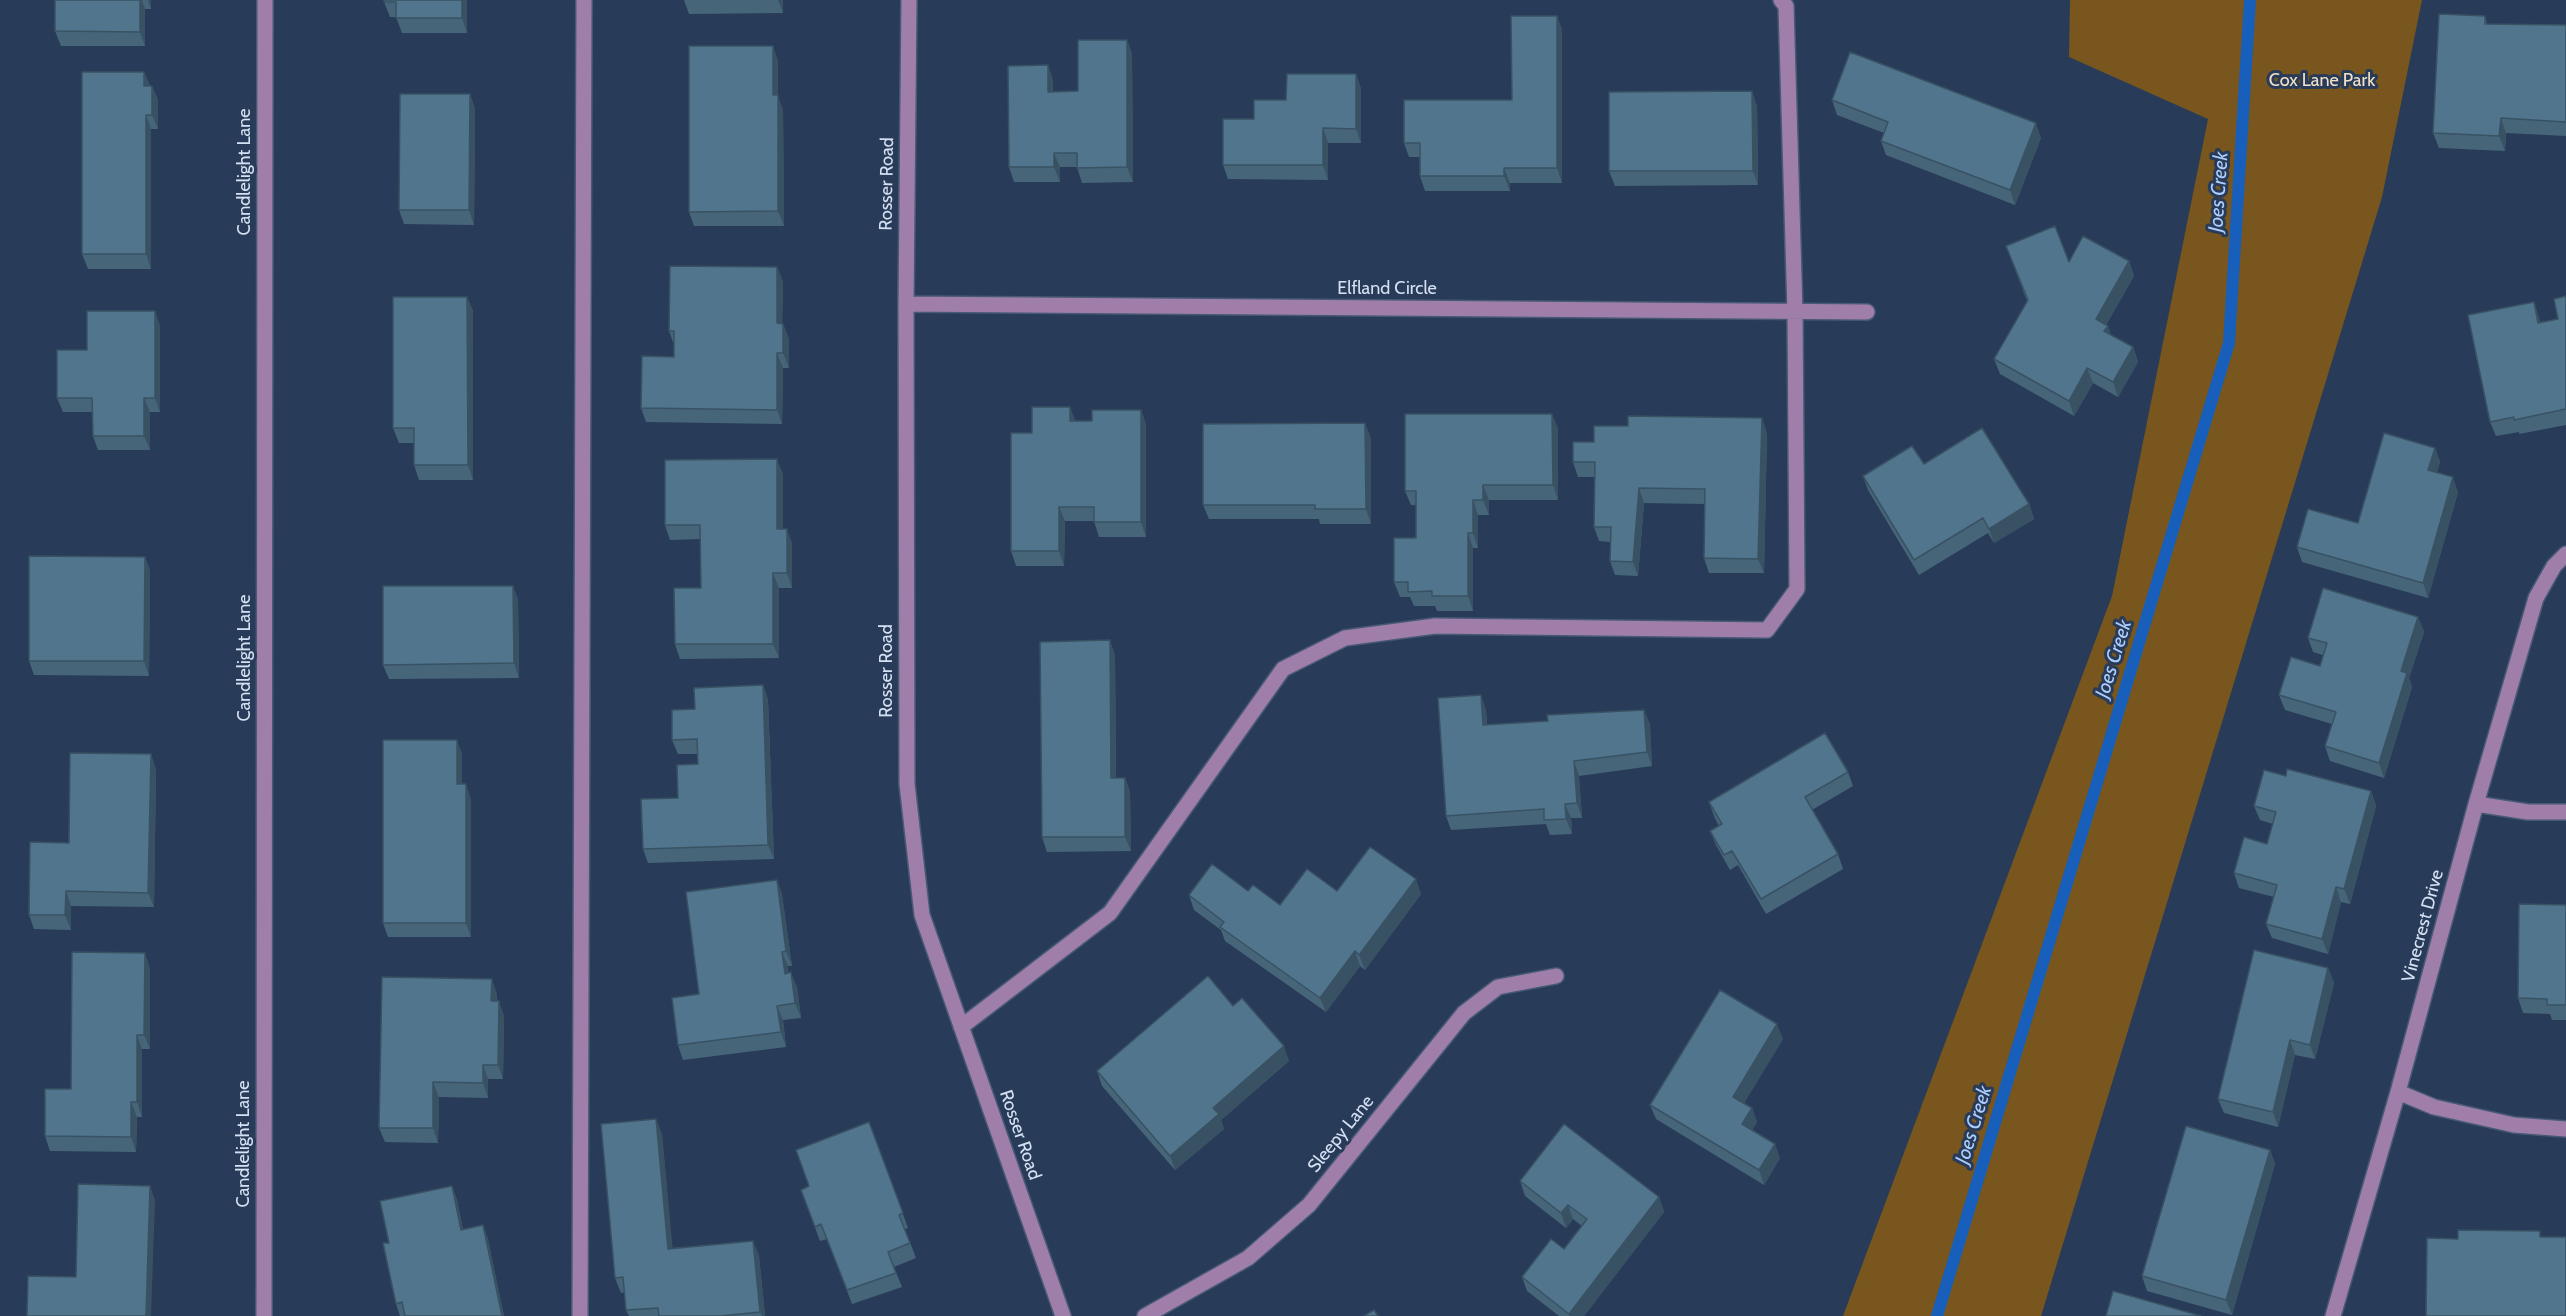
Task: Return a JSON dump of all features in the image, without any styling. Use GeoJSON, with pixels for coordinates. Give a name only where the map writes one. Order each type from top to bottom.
{"type":"FeatureCollection","features":[{"type":"Feature","properties":{"kind":"street","name":"Candlelight Lane"},"geometry":{"type":"LineString","coordinates":[[264,1316],[265,0]]}},
{"type":"Feature","properties":{"kind":"street"},"geometry":{"type":"LineString","coordinates":[[580,1316],[584,0]]}},
{"type":"Feature","properties":{"kind":"street","name":"Rosser Road"},"geometry":{"type":"LineString","coordinates":[[909,0],[906,304],[907,784],[922,915],[1063,1316]]}},
{"type":"Feature","properties":{"kind":"street"},"geometry":{"type":"LineString","coordinates":[[962,1027],[1110,913],[1283,669],[1345,638],[1434,626],[1767,630],[1797,589],[1795,312],[1786,6],[1782,0]]}},
{"type":"Feature","properties":{"kind":"street","name":"Elfland Circle"},"geometry":{"type":"LineString","coordinates":[[906,304],[1868,312]]}},
{"type":"Feature","properties":{"kind":"street","name":"Vinecrest Drive"},"geometry":{"type":"LineString","coordinates":[[2334,1316],[2398,1092],[2476,804],[2536,598],[2554,566],[2566,554]]}},
{"type":"Feature","properties":{"kind":"street"},"geometry":{"type":"LineString","coordinates":[[2476,804],[2529,812],[2566,812]]}},
{"type":"Feature","properties":{"kind":"street","name":"Sleepy Lane"},"geometry":{"type":"LineString","coordinates":[[1145,1316],[1248,1258],[1309,1205],[1464,1013],[1498,987],[1556,976]]}},
{"type":"Feature","properties":{"kind":"street"},"geometry":{"type":"LineString","coordinates":[[2398,1092],[2434,1107],[2514,1125],[2566,1129]]}},
{"type":"Feature","properties":{"kind":"green space","name":"Cox Lane Park"},"geometry":{"type":"Polygon","coordinates":[[[2070,0],[2422,0],[2382,197],[2041,1316],[1843,1316],[2112,596],[2208,119],[2069,57],[2070,0]]]}},
{"type":"Feature","properties":{"kind":"building"},"geometry":{"type":"Polygon","coordinates":[[[55,0],[140,0],[140,32],[55,31],[55,0]]]}},
{"type":"Feature","properties":{"kind":"building"},"geometry":{"type":"Polygon","coordinates":[[[384,0],[462,0],[462,18],[396,18],[396,2],[384,2],[384,0]]]}},
{"type":"Feature","properties":{"kind":"building"},"geometry":{"type":"Polygon","coordinates":[[[2439,14],[2485,16],[2485,24],[2566,25],[2566,122],[2501,118],[2499,136],[2433,133],[2439,14]]]}},
{"type":"Feature","properties":{"kind":"building"},"geometry":{"type":"Polygon","coordinates":[[[1511,16],[1557,16],[1557,168],[1504,168],[1504,176],[1420,176],[1420,143],[1404,143],[1404,100],[1512,100],[1511,16]]]}},
{"type":"Feature","properties":{"kind":"building"},"geometry":{"type":"Polygon","coordinates":[[[1078,40],[1127,40],[1127,167],[1077,168],[1077,153],[1054,153],[1054,167],[1009,167],[1008,66],[1048,65],[1048,92],[1078,91],[1078,40]]]}},
{"type":"Feature","properties":{"kind":"building"},"geometry":{"type":"Polygon","coordinates":[[[689,46],[773,46],[773,95],[778,95],[778,211],[689,212],[689,46]]]}},
{"type":"Feature","properties":{"kind":"building"},"geometry":{"type":"Polygon","coordinates":[[[1850,52],[2036,123],[2010,190],[1881,141],[1888,122],[1832,100],[1850,52]]]}},
{"type":"Feature","properties":{"kind":"building"},"geometry":{"type":"Polygon","coordinates":[[[82,72],[144,72],[144,86],[152,86],[152,115],[146,115],[146,254],[82,254],[82,72]]]}},
{"type":"Feature","properties":{"kind":"building"},"geometry":{"type":"Polygon","coordinates":[[[1287,74],[1356,74],[1356,129],[1323,128],[1323,165],[1223,165],[1223,119],[1254,119],[1254,100],[1286,100],[1287,74]]]}},
{"type":"Feature","properties":{"kind":"building"},"geometry":{"type":"Polygon","coordinates":[[[1752,91],[1753,171],[1609,171],[1609,92],[1752,91]]]}},
{"type":"Feature","properties":{"kind":"building"},"geometry":{"type":"Polygon","coordinates":[[[400,94],[470,94],[469,210],[399,210],[400,94]]]}},
{"type":"Feature","properties":{"kind":"building"},"geometry":{"type":"Polygon","coordinates":[[[2055,226],[2069,262],[2083,236],[2129,261],[2096,319],[2108,326],[2104,331],[2133,347],[2113,382],[2087,368],[2069,401],[1994,359],[2028,300],[2006,246],[2055,226]]]}},
{"type":"Feature","properties":{"kind":"building"},"geometry":{"type":"Polygon","coordinates":[[[670,266],[777,267],[777,323],[783,324],[783,353],[777,353],[777,410],[641,408],[642,356],[674,357],[674,331],[669,331],[670,266]]]}},
{"type":"Feature","properties":{"kind":"building"},"geometry":{"type":"Polygon","coordinates":[[[2566,296],[2566,409],[2514,420],[2514,417],[2490,422],[2468,315],[2534,302],[2538,323],[2558,319],[2554,299],[2566,296]]]}},
{"type":"Feature","properties":{"kind":"building"},"geometry":{"type":"Polygon","coordinates":[[[393,297],[467,297],[468,465],[414,465],[414,428],[393,428],[393,297]]]}},
{"type":"Feature","properties":{"kind":"building"},"geometry":{"type":"Polygon","coordinates":[[[87,311],[155,311],[155,398],[144,398],[144,436],[93,436],[92,398],[57,398],[57,350],[87,350],[87,311]]]}},
{"type":"Feature","properties":{"kind":"building"},"geometry":{"type":"Polygon","coordinates":[[[1032,407],[1070,407],[1070,421],[1092,421],[1092,410],[1141,410],[1141,522],[1094,522],[1094,507],[1059,507],[1059,551],[1011,551],[1011,433],[1032,433],[1032,407]]]}},
{"type":"Feature","properties":{"kind":"building"},"geometry":{"type":"Polygon","coordinates":[[[1405,414],[1552,414],[1553,485],[1483,485],[1483,500],[1473,500],[1473,533],[1468,533],[1468,596],[1432,596],[1432,591],[1408,592],[1408,582],[1394,582],[1394,538],[1416,538],[1416,491],[1405,491],[1405,414]]]}},
{"type":"Feature","properties":{"kind":"building"},"geometry":{"type":"Polygon","coordinates":[[[1628,416],[1762,418],[1758,559],[1704,558],[1705,489],[1639,488],[1633,562],[1610,561],[1611,527],[1594,527],[1595,462],[1573,462],[1573,442],[1594,442],[1594,426],[1628,426],[1628,416]]]}},
{"type":"Feature","properties":{"kind":"building"},"geometry":{"type":"Polygon","coordinates":[[[1365,423],[1366,509],[1315,509],[1315,505],[1203,505],[1203,424],[1365,423]]]}},
{"type":"Feature","properties":{"kind":"building"},"geometry":{"type":"Polygon","coordinates":[[[1982,428],[2029,504],[1989,529],[1983,518],[1914,560],[1863,476],[1912,446],[1924,464],[1982,428]]]}},
{"type":"Feature","properties":{"kind":"building"},"geometry":{"type":"Polygon","coordinates":[[[2384,433],[2435,448],[2428,470],[2453,477],[2423,583],[2297,547],[2308,509],[2358,523],[2384,433]]]}},
{"type":"Feature","properties":{"kind":"building"},"geometry":{"type":"Polygon","coordinates":[[[777,459],[777,529],[787,529],[787,573],[773,573],[773,644],[675,644],[674,588],[701,588],[700,525],[665,525],[665,460],[777,459]]]}},
{"type":"Feature","properties":{"kind":"building"},"geometry":{"type":"Polygon","coordinates":[[[29,556],[145,557],[144,661],[29,661],[29,556]]]}},
{"type":"Feature","properties":{"kind":"building"},"geometry":{"type":"Polygon","coordinates":[[[383,586],[513,586],[514,663],[383,665],[383,586]]]}},
{"type":"Feature","properties":{"kind":"building"},"geometry":{"type":"Polygon","coordinates":[[[2323,588],[2418,617],[2401,671],[2407,673],[2379,763],[2325,746],[2336,712],[2279,695],[2291,657],[2320,666],[2327,643],[2308,638],[2323,588]]]}},
{"type":"Feature","properties":{"kind":"building"},"geometry":{"type":"Polygon","coordinates":[[[1110,640],[1111,778],[1125,778],[1125,837],[1042,837],[1040,642],[1110,640]]]}},
{"type":"Feature","properties":{"kind":"building"},"geometry":{"type":"Polygon","coordinates":[[[763,685],[768,845],[643,849],[641,799],[678,798],[677,765],[698,764],[697,739],[672,740],[672,710],[695,709],[694,688],[763,685]]]}},
{"type":"Feature","properties":{"kind":"building"},"geometry":{"type":"Polygon","coordinates":[[[1481,695],[1483,725],[1548,721],[1547,715],[1644,710],[1647,752],[1574,761],[1577,803],[1565,804],[1566,819],[1544,820],[1544,809],[1446,816],[1438,698],[1481,695]]]}},
{"type":"Feature","properties":{"kind":"building"},"geometry":{"type":"Polygon","coordinates":[[[1825,733],[1848,772],[1805,797],[1838,854],[1761,899],[1732,851],[1724,855],[1710,831],[1722,824],[1709,802],[1825,733]]]}},
{"type":"Feature","properties":{"kind":"building"},"geometry":{"type":"Polygon","coordinates":[[[383,740],[457,740],[457,784],[466,784],[466,923],[383,923],[383,740]]]}},
{"type":"Feature","properties":{"kind":"building"},"geometry":{"type":"Polygon","coordinates":[[[70,753],[151,754],[148,893],[66,891],[65,915],[29,915],[30,842],[69,843],[70,753]]]}},
{"type":"Feature","properties":{"kind":"building"},"geometry":{"type":"Polygon","coordinates":[[[2287,769],[2371,791],[2344,889],[2336,887],[2322,939],[2266,924],[2277,885],[2234,873],[2244,837],[2267,844],[2276,812],[2254,806],[2264,770],[2286,776],[2287,769]]]}},
{"type":"Feature","properties":{"kind":"building"},"geometry":{"type":"Polygon","coordinates":[[[1370,847],[1416,879],[1359,955],[1355,951],[1320,998],[1220,927],[1224,922],[1189,895],[1212,864],[1248,891],[1253,885],[1280,905],[1307,869],[1337,891],[1370,847]]]}},
{"type":"Feature","properties":{"kind":"building"},"geometry":{"type":"Polygon","coordinates":[[[777,880],[786,951],[782,952],[785,974],[791,972],[795,1003],[777,1006],[781,1032],[678,1045],[672,998],[699,994],[686,892],[777,880]]]}},
{"type":"Feature","properties":{"kind":"building"},"geometry":{"type":"Polygon","coordinates":[[[2519,904],[2566,905],[2566,1005],[2547,1005],[2547,999],[2518,998],[2519,904]]]}},
{"type":"Feature","properties":{"kind":"building"},"geometry":{"type":"Polygon","coordinates":[[[2254,950],[2328,968],[2310,1045],[2290,1040],[2273,1112],[2218,1099],[2254,950]]]}},
{"type":"Feature","properties":{"kind":"building"},"geometry":{"type":"Polygon","coordinates":[[[72,952],[145,953],[144,1035],[137,1035],[137,1102],[131,1102],[131,1137],[45,1136],[45,1089],[71,1089],[72,952]]]}},
{"type":"Feature","properties":{"kind":"building"},"geometry":{"type":"Polygon","coordinates":[[[1208,976],[1233,1006],[1242,998],[1284,1046],[1213,1108],[1219,1114],[1170,1156],[1097,1071],[1208,976]]]}},
{"type":"Feature","properties":{"kind":"building"},"geometry":{"type":"Polygon","coordinates":[[[382,977],[492,979],[491,1001],[499,1001],[498,1065],[483,1065],[483,1083],[433,1082],[433,1128],[379,1128],[382,977]]]}},
{"type":"Feature","properties":{"kind":"building"},"geometry":{"type":"Polygon","coordinates":[[[1720,990],[1777,1024],[1733,1097],[1752,1108],[1742,1124],[1775,1144],[1759,1170],[1650,1105],[1720,990]]]}},
{"type":"Feature","properties":{"kind":"building"},"geometry":{"type":"Polygon","coordinates":[[[656,1119],[668,1249],[753,1241],[760,1312],[720,1316],[659,1316],[658,1308],[626,1310],[623,1277],[615,1278],[601,1124],[656,1119]]]}},
{"type":"Feature","properties":{"kind":"building"},"geometry":{"type":"Polygon","coordinates":[[[869,1122],[903,1213],[899,1215],[910,1243],[888,1252],[896,1273],[847,1290],[821,1224],[815,1227],[801,1190],[809,1186],[796,1150],[869,1122]]]}},
{"type":"Feature","properties":{"kind":"building"},"geometry":{"type":"Polygon","coordinates":[[[1564,1124],[1659,1197],[1569,1314],[1522,1277],[1551,1239],[1564,1249],[1587,1219],[1568,1205],[1561,1213],[1520,1181],[1564,1124]]]}},
{"type":"Feature","properties":{"kind":"building"},"geometry":{"type":"Polygon","coordinates":[[[2186,1126],[2270,1150],[2226,1300],[2142,1276],[2186,1126]]]}},
{"type":"Feature","properties":{"kind":"building"},"geometry":{"type":"Polygon","coordinates":[[[78,1184],[150,1186],[146,1316],[27,1316],[28,1276],[76,1277],[78,1184]]]}},
{"type":"Feature","properties":{"kind":"building"},"geometry":{"type":"Polygon","coordinates":[[[452,1186],[461,1230],[483,1225],[502,1316],[405,1316],[402,1302],[396,1304],[383,1243],[389,1243],[380,1201],[452,1186]]]}},
{"type":"Feature","properties":{"kind":"building"},"geometry":{"type":"Polygon","coordinates":[[[2458,1230],[2540,1231],[2540,1237],[2566,1237],[2566,1316],[2426,1316],[2427,1238],[2458,1239],[2458,1230]]]}},
{"type":"Feature","properties":{"kind":"building"},"geometry":{"type":"Polygon","coordinates":[[[2113,1291],[2201,1316],[2106,1316],[2113,1291]]]}},
{"type":"Feature","properties":{"kind":"building"},"geometry":{"type":"Polygon","coordinates":[[[1374,1310],[1378,1316],[1364,1316],[1374,1310]]]}},
{"type":"Feature","properties":{"kind":"waterway","name":"Joes Creek"},"geometry":{"type":"LineString","coordinates":[[1937,1316],[2229,343],[2250,0]]}}]}
